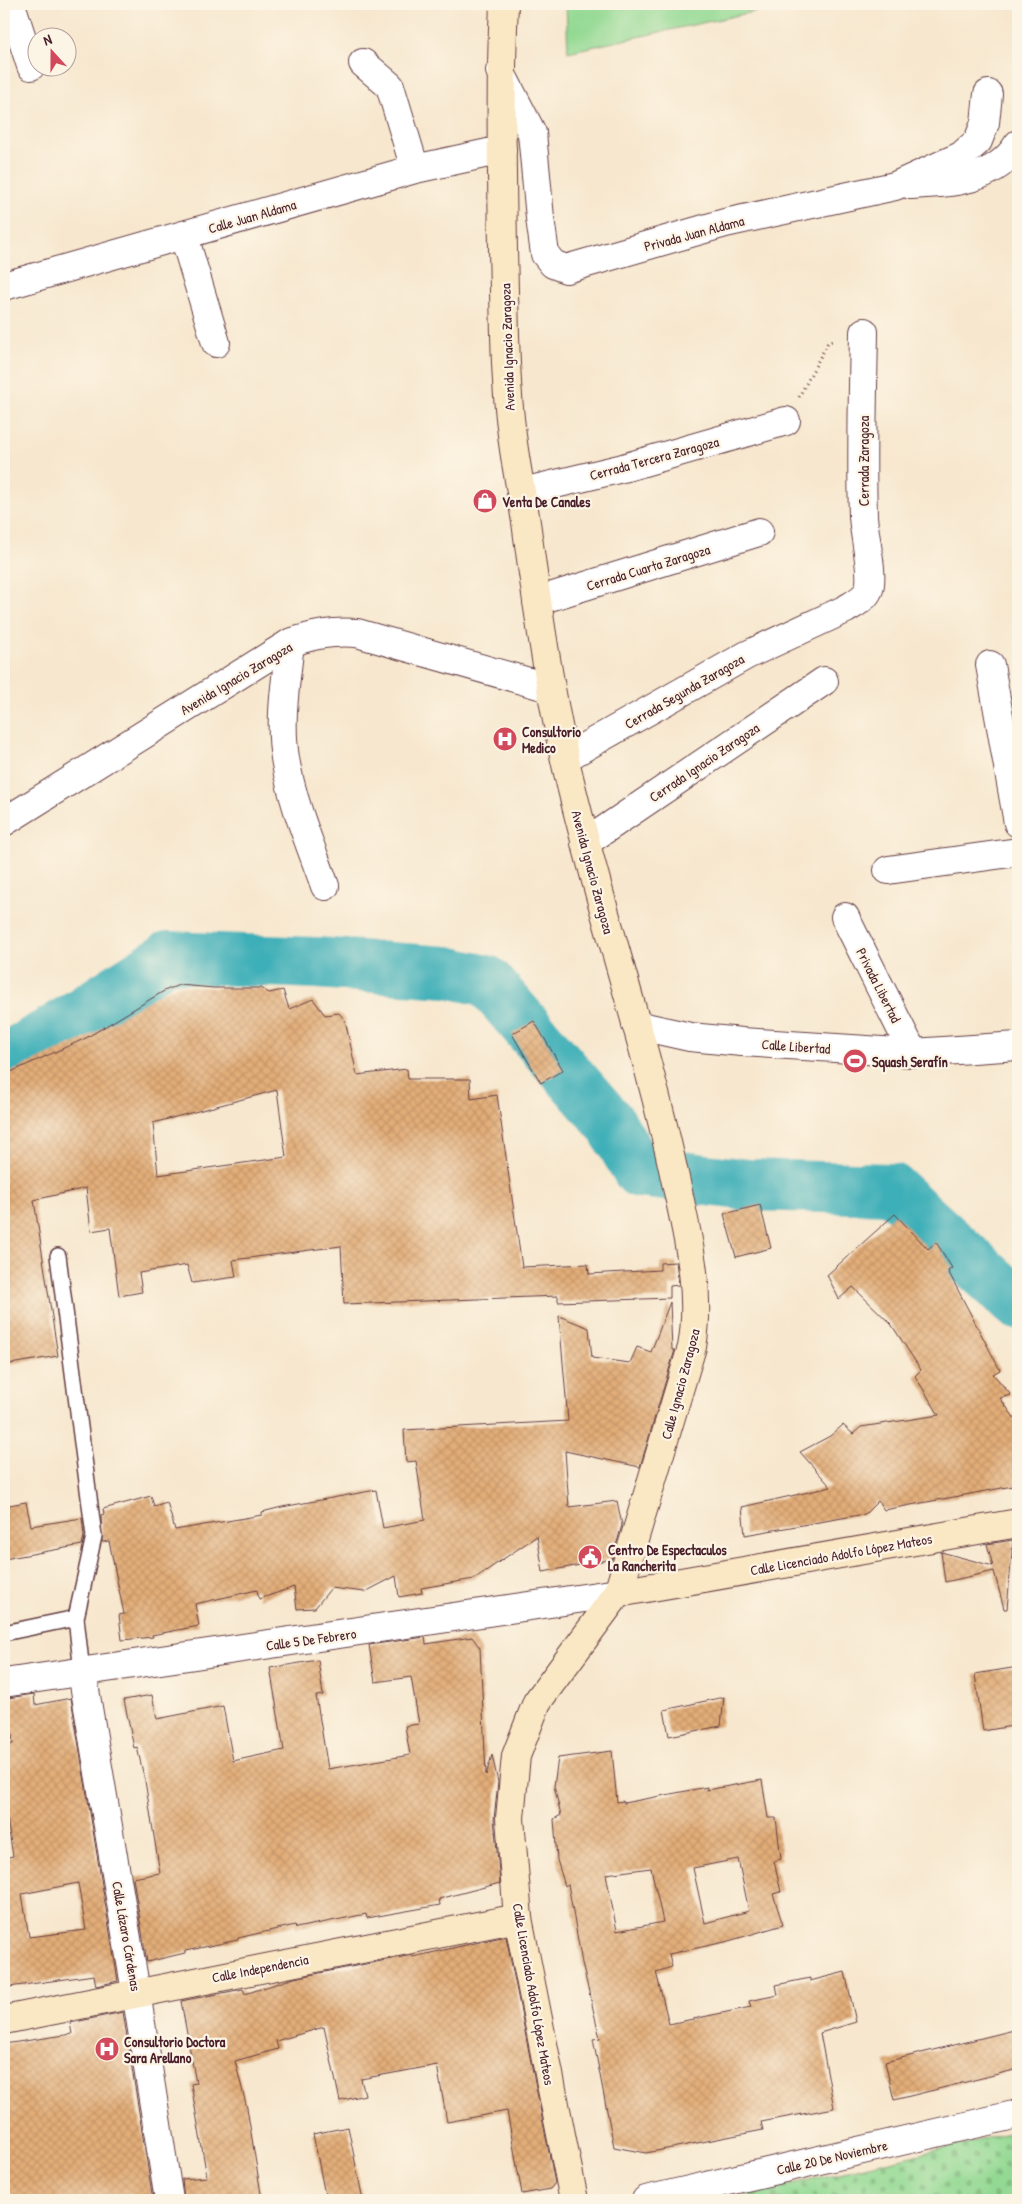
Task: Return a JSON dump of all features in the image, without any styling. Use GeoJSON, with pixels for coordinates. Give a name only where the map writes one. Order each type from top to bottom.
{"type":"FeatureCollection","features":[{"type":"Feature","properties":{"kind":"street"},"geometry":{"type":"LineString","coordinates":[[11,4],[28,57]]}},
{"type":"Feature","properties":{"kind":"street","name":"Avenida Ignacio Zaragoza"},"geometry":{"type":"LineString","coordinates":[[504,4],[500,71],[508,392],[512,437],[522,492],[550,688],[585,843],[636,1025]]}},
{"type":"Feature","properties":{"kind":"street"},"geometry":{"type":"LineString","coordinates":[[363,63],[390,86],[415,169]]}},
{"type":"Feature","properties":{"kind":"street","name":"Privada Juan Aldama"},"geometry":{"type":"LineString","coordinates":[[500,71],[532,133],[545,254],[552,264],[566,269],[725,223],[895,186],[961,156],[978,141],[985,123],[988,94]]}},
{"type":"Feature","properties":{"kind":"street"},"geometry":{"type":"LineString","coordinates":[[895,186],[954,183],[986,173],[1013,153],[1018,144]]}},
{"type":"Feature","properties":{"kind":"street","name":"Calle Juan Aldama"},"geometry":{"type":"LineString","coordinates":[[4,286],[415,169],[502,150]]}},
{"type":"Feature","properties":{"kind":"street"},"geometry":{"type":"LineString","coordinates":[[184,236],[216,342]]}},
{"type":"Feature","properties":{"kind":"street","name":"Cerrada Zaragoza"},"geometry":{"type":"LineString","coordinates":[[864,332],[862,484],[864,528],[870,576],[868,589]]}},
{"type":"Feature","properties":{"kind":"street","name":"Cerrada Tercera Zaragoza"},"geometry":{"type":"LineString","coordinates":[[522,492],[623,468],[786,422]]}},
{"type":"Feature","properties":{"kind":"street","name":"Cerrada Cuarta Zaragoza"},"geometry":{"type":"LineString","coordinates":[[537,601],[759,532]]}},
{"type":"Feature","properties":{"kind":"street","name":"Cerrada Segunda Zaragoza"},"geometry":{"type":"LineString","coordinates":[[565,758],[747,656],[804,627],[846,609],[860,600],[868,589]]}},
{"type":"Feature","properties":{"kind":"street","name":"Avenida Ignacio Zaragoza"},"geometry":{"type":"LineString","coordinates":[[4,822],[290,643],[316,634],[338,631],[357,633],[550,688]]}},
{"type":"Feature","properties":{"kind":"street"},"geometry":{"type":"LineString","coordinates":[[290,643],[283,705],[285,757],[296,806],[325,886]]}},
{"type":"Feature","properties":{"kind":"street"},"geometry":{"type":"LineString","coordinates":[[990,665],[1018,823]]}},
{"type":"Feature","properties":{"kind":"street","name":"Cerrada Ignacio Zaragoza"},"geometry":{"type":"LineString","coordinates":[[585,843],[824,681]]}},
{"type":"Feature","properties":{"kind":"street"},"geometry":{"type":"LineString","coordinates":[[888,870],[1018,852]]}},
{"type":"Feature","properties":{"kind":"street","name":"Privada Libertad"},"geometry":{"type":"LineString","coordinates":[[845,917],[913,1053]]}},
{"type":"Feature","properties":{"kind":"street","name":"Calle Libertad"},"geometry":{"type":"LineString","coordinates":[[636,1025],[690,1037],[913,1053],[1018,1046]]}},
{"type":"Feature","properties":{"kind":"street","name":"Calle Ignacio Zaragoza"},"geometry":{"type":"LineString","coordinates":[[618,1593],[692,1347],[697,1322],[697,1293],[685,1225],[664,1126],[636,1025]]}},
{"type":"Feature","properties":{"kind":"street","name":"Calle Licenciado Adolfo López Mateos"},"geometry":{"type":"LineString","coordinates":[[574,2200],[518,1918],[510,1818],[516,1756],[538,1702],[618,1593],[1018,1523]]}},
{"type":"Feature","properties":{"kind":"street","name":"Calle 5 De Febrero"},"geometry":{"type":"LineString","coordinates":[[4,1683],[618,1593]]}},
{"type":"Feature","properties":{"kind":"street","name":"Calle Lázaro Cárdenas"},"geometry":{"type":"LineString","coordinates":[[82,1672],[169,2200]]}},
{"type":"Feature","properties":{"kind":"street","name":"Calle Independencia"},"geometry":{"type":"LineString","coordinates":[[4,2020],[136,1992],[518,1918]]}},
{"type":"Feature","properties":{"kind":"street","name":"Calle 20 De Noviembre"},"geometry":{"type":"LineString","coordinates":[[646,2200],[1018,2114]]}},
{"type":"Feature","properties":{"kind":"lane"},"geometry":{"type":"LineString","coordinates":[[58,1256],[94,1536],[76,1618],[82,1672]]}},
{"type":"Feature","properties":{"kind":"lane"},"geometry":{"type":"LineString","coordinates":[[4,1633],[76,1618]]}},
{"type":"Feature","properties":{"kind":"path"},"geometry":{"type":"LineString","coordinates":[[786,422],[828,342]]}},
{"type":"Feature","properties":{"kind":"green space"},"geometry":{"type":"Polygon","coordinates":[[[566,4],[790,4],[568,52],[566,4]]]}},
{"type":"Feature","properties":{"kind":"green space"},"geometry":{"type":"Polygon","coordinates":[[[1018,2131],[1018,2200],[724,2200],[1018,2131]]]}},
{"type":"Feature","properties":{"kind":"building"},"geometry":{"type":"Polygon","coordinates":[[[179,985],[214,988],[261,988],[269,993],[283,990],[289,1009],[313,999],[325,1015],[339,1013],[345,1020],[357,1075],[407,1069],[408,1079],[470,1079],[471,1099],[497,1095],[522,1267],[588,1264],[589,1274],[660,1270],[660,1263],[676,1262],[679,1285],[670,1286],[670,1298],[558,1302],[558,1296],[344,1304],[341,1246],[233,1260],[236,1277],[192,1283],[187,1265],[139,1273],[142,1292],[119,1296],[110,1228],[91,1231],[86,1188],[34,1200],[58,1356],[4,1365],[4,1075],[86,1038],[164,991],[179,985]],[[277,1090],[153,1123],[158,1175],[286,1157],[277,1090]]]}},
{"type":"Feature","properties":{"kind":"building"},"geometry":{"type":"Polygon","coordinates":[[[534,1021],[563,1070],[541,1083],[512,1034],[534,1021]]]}},
{"type":"Feature","properties":{"kind":"building"},"geometry":{"type":"Polygon","coordinates":[[[760,1205],[771,1248],[736,1257],[724,1214],[760,1205]]]}},
{"type":"Feature","properties":{"kind":"building"},"geometry":{"type":"Polygon","coordinates":[[[895,1214],[928,1249],[936,1242],[952,1268],[948,1271],[1000,1370],[993,1374],[1011,1395],[1000,1398],[1018,1423],[1018,1485],[884,1510],[878,1501],[865,1514],[745,1535],[742,1507],[831,1487],[800,1452],[830,1436],[843,1425],[853,1434],[861,1427],[939,1415],[915,1376],[921,1370],[891,1324],[853,1287],[839,1299],[827,1275],[895,1214]]]}},
{"type":"Feature","properties":{"kind":"building"},"geometry":{"type":"Polygon","coordinates":[[[670,1302],[672,1350],[675,1350],[640,1467],[565,1451],[569,1507],[617,1501],[622,1525],[612,1559],[543,1572],[537,1536],[474,1579],[421,1588],[422,1593],[399,1597],[396,1576],[365,1592],[331,1588],[315,1608],[297,1609],[294,1587],[259,1599],[257,1590],[195,1604],[199,1626],[152,1635],[153,1637],[122,1640],[119,1615],[124,1614],[109,1541],[102,1542],[101,1515],[104,1514],[103,1509],[151,1496],[154,1506],[167,1502],[175,1530],[262,1515],[262,1512],[282,1507],[376,1490],[383,1528],[425,1520],[416,1461],[406,1462],[404,1430],[568,1421],[559,1316],[589,1328],[592,1358],[630,1363],[637,1347],[651,1352],[670,1302]]]}},
{"type":"Feature","properties":{"kind":"building"},"geometry":{"type":"Polygon","coordinates":[[[26,1502],[31,1526],[82,1518],[84,1536],[82,1545],[4,1559],[4,1506],[26,1502]]]}},
{"type":"Feature","properties":{"kind":"building"},"geometry":{"type":"Polygon","coordinates":[[[1013,1540],[1007,1609],[1004,1609],[994,1571],[945,1582],[941,1552],[993,1566],[987,1544],[1013,1540]]]}},
{"type":"Feature","properties":{"kind":"building"},"geometry":{"type":"Polygon","coordinates":[[[425,1637],[426,1644],[472,1637],[480,1648],[486,1775],[492,1755],[498,1782],[494,1819],[500,1883],[439,1899],[440,1905],[367,1918],[366,1914],[296,1928],[295,1925],[147,1962],[133,1878],[160,1873],[145,1781],[137,1747],[134,1748],[124,1700],[152,1695],[157,1719],[223,1706],[233,1761],[284,1750],[270,1668],[318,1660],[323,1695],[316,1696],[328,1769],[410,1755],[405,1726],[419,1724],[411,1677],[375,1682],[369,1645],[425,1637]]]}},
{"type":"Feature","properties":{"kind":"building"},"geometry":{"type":"Polygon","coordinates":[[[1018,1667],[1018,1725],[983,1731],[975,1674],[1018,1667]]]}},
{"type":"Feature","properties":{"kind":"building"},"geometry":{"type":"Polygon","coordinates":[[[34,1694],[35,1705],[71,1698],[118,1981],[96,1986],[94,1975],[9,1987],[4,1945],[4,1858],[13,1856],[4,1800],[4,1745],[13,1744],[8,1698],[34,1694]],[[78,1883],[22,1894],[29,1937],[86,1930],[78,1883]]]}},
{"type":"Feature","properties":{"kind":"building"},"geometry":{"type":"Polygon","coordinates":[[[724,1697],[721,1726],[669,1736],[664,1710],[724,1697]]]}},
{"type":"Feature","properties":{"kind":"building"},"geometry":{"type":"Polygon","coordinates":[[[612,1751],[617,1802],[623,1801],[624,1803],[707,1787],[707,1790],[762,1780],[768,1818],[776,1818],[781,1859],[774,1861],[781,1892],[773,1894],[783,1925],[725,1942],[669,1954],[672,1967],[656,1972],[669,2024],[751,2007],[749,2001],[778,1995],[776,1985],[810,1978],[810,1981],[845,1972],[856,2022],[820,2033],[834,2108],[761,2122],[763,2130],[646,2153],[614,2147],[593,2039],[600,2038],[582,1963],[568,1884],[565,1886],[557,1860],[554,1819],[561,1815],[554,1786],[558,1758],[612,1751]],[[738,1859],[693,1868],[705,1923],[749,1911],[738,1859]],[[651,1868],[606,1874],[617,1931],[663,1922],[651,1868]]]}},
{"type":"Feature","properties":{"kind":"building"},"geometry":{"type":"Polygon","coordinates":[[[506,1936],[555,2183],[550,2189],[522,2194],[507,2111],[447,2122],[437,2065],[361,2079],[365,2095],[340,2101],[324,2027],[276,2041],[278,2049],[235,2061],[247,2108],[262,2200],[184,2200],[182,2179],[207,2177],[191,2084],[196,2083],[181,2001],[243,1989],[245,1994],[294,1978],[412,1955],[413,1957],[506,1936]]]}},
{"type":"Feature","properties":{"kind":"building"},"geometry":{"type":"Polygon","coordinates":[[[123,2012],[153,2200],[4,2200],[4,2044],[72,2034],[70,2023],[123,2012]]]}},
{"type":"Feature","properties":{"kind":"building"},"geometry":{"type":"Polygon","coordinates":[[[1018,2029],[1018,2069],[894,2100],[885,2062],[1018,2029]]]}},
{"type":"Feature","properties":{"kind":"building"},"geometry":{"type":"Polygon","coordinates":[[[348,2127],[363,2200],[326,2200],[313,2134],[348,2127]]]}},
{"type":"Feature","properties":{"kind":"waterway"},"geometry":{"type":"LineString","coordinates":[[4,1059],[55,1030],[168,957],[316,963],[447,972],[487,981],[611,1124],[639,1172],[749,1185],[892,1189],[1018,1304]]}},
{"type":"Feature","properties":{"kind":"place","name":"Venta De Canales"},"geometry":{"type":"Point","coordinates":[485,501]}},
{"type":"Feature","properties":{"kind":"place","name":"Consultorio Medico"},"geometry":{"type":"Point","coordinates":[505,739]}},
{"type":"Feature","properties":{"kind":"place","name":"Squash Serafín"},"geometry":{"type":"Point","coordinates":[855,1061]}},
{"type":"Feature","properties":{"kind":"place","name":"Centro De Espectaculos La Rancherita"},"geometry":{"type":"Point","coordinates":[590,1557]}},
{"type":"Feature","properties":{"kind":"place","name":"Consultorio Doctora Sara Arellano"},"geometry":{"type":"Point","coordinates":[107,2049]}}]}
